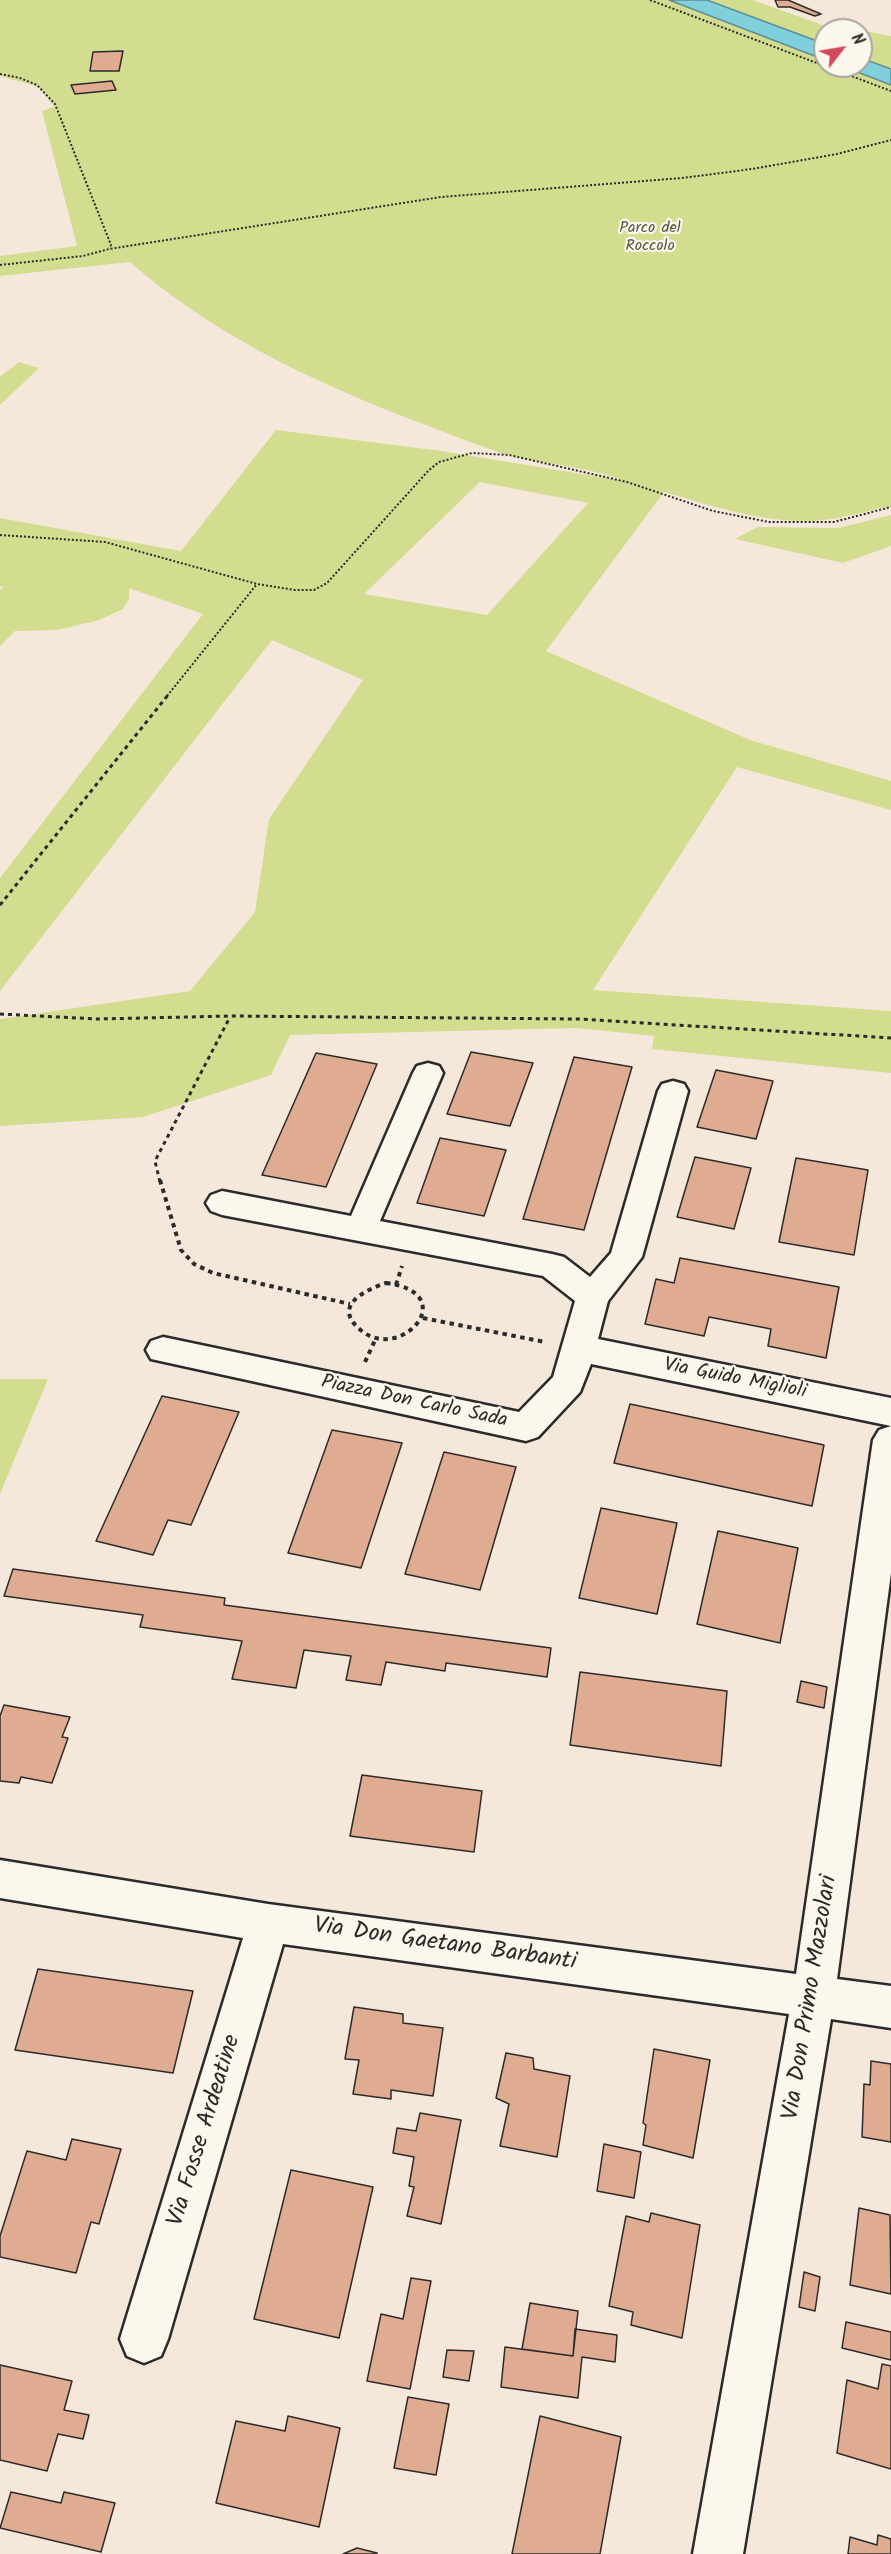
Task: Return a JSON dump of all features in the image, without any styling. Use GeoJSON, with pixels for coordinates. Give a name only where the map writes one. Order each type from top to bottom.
{"type":"FeatureCollection","features":[{"type":"Feature","properties":{"kind":"street"},"geometry":{"type":"LineString","coordinates":[[361,1229],[428,1073]]}},
{"type":"Feature","properties":{"kind":"street"},"geometry":{"type":"LineString","coordinates":[[222,1203],[552,1266],[593,1298],[626,1257],[673,1091]]}},
{"type":"Feature","properties":{"kind":"street","name":"Piazza Don Carlo Sada"},"geometry":{"type":"LineString","coordinates":[[163,1350],[526,1427],[568,1383],[593,1298]]}},
{"type":"Feature","properties":{"kind":"street","name":"Via Guido Miglioli"},"geometry":{"type":"LineString","coordinates":[[578,1348],[891,1412]]}},
{"type":"Feature","properties":{"kind":"street","name":"Via Don Primo Mazzolari"},"geometry":{"type":"LineString","coordinates":[[718,2554],[814,1995],[891,1440]]}},
{"type":"Feature","properties":{"kind":"street","name":"Via Don Gaetano Barbanti"},"geometry":{"type":"LineString","coordinates":[[0,1879],[268,1923],[891,2007]]}},
{"type":"Feature","properties":{"kind":"street","name":"Via Fosse Ardeatine"},"geometry":{"type":"LineString","coordinates":[[144,2339],[268,1923]]}},
{"type":"Feature","properties":{"kind":"path"},"geometry":{"type":"LineString","coordinates":[[650,0],[891,91]]}},
{"type":"Feature","properties":{"kind":"path"},"geometry":{"type":"LineString","coordinates":[[0,74],[30,81],[44,90],[55,104],[111,245],[109,249]]}},
{"type":"Feature","properties":{"kind":"path"},"geometry":{"type":"LineString","coordinates":[[0,265],[83,256],[109,249],[441,197],[682,178],[741,170],[837,154],[891,140]]}},
{"type":"Feature","properties":{"kind":"path"},"geometry":{"type":"LineString","coordinates":[[0,535],[105,543],[256,584],[304,591],[321,587],[429,470],[447,459],[472,453],[509,455],[627,482],[713,511],[770,522],[834,522],[891,507]]}},
{"type":"Feature","properties":{"kind":"path"},"geometry":{"type":"LineString","coordinates":[[0,905],[256,584]]}},
{"type":"Feature","properties":{"kind":"path"},"geometry":{"type":"LineString","coordinates":[[0,1014],[97,1019],[231,1016],[578,1019],[891,1038]]}},
{"type":"Feature","properties":{"kind":"path"},"geometry":{"type":"LineString","coordinates":[[219,1038],[231,1016]]}},
{"type":"Feature","properties":{"kind":"path"},"geometry":{"type":"LineString","coordinates":[[386,1283],[405,1287],[418,1297],[424,1311],[423,1318],[419,1325],[405,1335],[386,1340],[368,1336],[354,1326],[349,1311],[354,1297],[368,1287],[386,1283]]}},
{"type":"Feature","properties":{"kind":"path"},"geometry":{"type":"LineString","coordinates":[[423,1318],[578,1348]]}},
{"type":"Feature","properties":{"kind":"green space","name":"Parco del Roccolo"},"geometry":{"type":"Polygon","coordinates":[[[0,0],[753,0],[813,22],[813,78],[873,78],[873,33],[891,36],[891,506],[833,519],[794,521],[738,512],[664,492],[546,651],[750,740],[891,781],[891,810],[737,767],[593,990],[891,1011],[891,1073],[652,1049],[654,1036],[577,1028],[290,1035],[271,1075],[143,1117],[0,1126],[0,1019],[190,991],[255,912],[269,819],[363,680],[272,640],[0,991],[0,878],[203,614],[129,588],[129,599],[123,609],[99,620],[58,630],[15,631],[0,646],[0,590],[4,587],[0,586],[0,518],[181,551],[276,430],[441,451],[625,481],[595,472],[520,458],[494,450],[339,390],[229,334],[162,288],[130,262],[0,276],[0,256],[77,246],[42,111],[54,107],[39,87],[0,76],[0,0]],[[480,482],[364,594],[487,615],[588,503],[480,482]]]}},
{"type":"Feature","properties":{"kind":"green space"},"geometry":{"type":"Polygon","coordinates":[[[19,362],[39,368],[0,405],[0,377],[19,362]]]}},
{"type":"Feature","properties":{"kind":"green space"},"geometry":{"type":"Polygon","coordinates":[[[891,515],[891,546],[843,563],[735,539],[758,527],[838,528],[891,515]]]}},
{"type":"Feature","properties":{"kind":"green space"},"geometry":{"type":"Polygon","coordinates":[[[0,1379],[48,1379],[0,1494],[0,1379]]]}},
{"type":"Feature","properties":{"kind":"water"},"geometry":{"type":"Polygon","coordinates":[[[669,0],[707,0],[813,40],[813,55],[669,0]]]}},
{"type":"Feature","properties":{"kind":"water"},"geometry":{"type":"Polygon","coordinates":[[[873,62],[891,69],[891,85],[873,78],[873,62]]]}},
{"type":"Feature","properties":{"kind":"building"},"geometry":{"type":"Polygon","coordinates":[[[775,0],[788,0],[821,14],[815,16],[790,7],[778,7],[775,0]]]}},
{"type":"Feature","properties":{"kind":"building"},"geometry":{"type":"Polygon","coordinates":[[[123,51],[119,71],[90,71],[93,52],[123,51]]]}},
{"type":"Feature","properties":{"kind":"building"},"geometry":{"type":"Polygon","coordinates":[[[112,81],[116,90],[75,94],[71,85],[112,81]]]}},
{"type":"Feature","properties":{"kind":"building"},"geometry":{"type":"Polygon","coordinates":[[[471,1052],[533,1063],[510,1126],[447,1114],[471,1052]]]}},
{"type":"Feature","properties":{"kind":"building"},"geometry":{"type":"Polygon","coordinates":[[[316,1053],[377,1064],[326,1187],[262,1175],[316,1053]]]}},
{"type":"Feature","properties":{"kind":"building"},"geometry":{"type":"Polygon","coordinates":[[[574,1057],[632,1067],[584,1230],[523,1219],[574,1057]]]}},
{"type":"Feature","properties":{"kind":"building"},"geometry":{"type":"Polygon","coordinates":[[[716,1070],[773,1081],[756,1139],[697,1127],[716,1070]]]}},
{"type":"Feature","properties":{"kind":"building"},"geometry":{"type":"Polygon","coordinates":[[[440,1138],[506,1150],[484,1216],[417,1203],[440,1138]]]}},
{"type":"Feature","properties":{"kind":"building"},"geometry":{"type":"Polygon","coordinates":[[[695,1157],[751,1168],[734,1229],[677,1217],[695,1157]]]}},
{"type":"Feature","properties":{"kind":"building"},"geometry":{"type":"Polygon","coordinates":[[[796,1158],[868,1170],[854,1255],[779,1242],[796,1158]]]}},
{"type":"Feature","properties":{"kind":"building"},"geometry":{"type":"Polygon","coordinates":[[[680,1258],[839,1287],[826,1358],[768,1346],[771,1329],[709,1317],[704,1336],[645,1324],[656,1279],[674,1283],[680,1258]]]}},
{"type":"Feature","properties":{"kind":"building"},"geometry":{"type":"Polygon","coordinates":[[[162,1396],[239,1412],[191,1525],[168,1520],[153,1555],[96,1541],[162,1396]]]}},
{"type":"Feature","properties":{"kind":"building"},"geometry":{"type":"Polygon","coordinates":[[[630,1404],[824,1445],[812,1506],[614,1463],[630,1404]]]}},
{"type":"Feature","properties":{"kind":"building"},"geometry":{"type":"Polygon","coordinates":[[[332,1430],[402,1443],[361,1568],[288,1553],[332,1430]]]}},
{"type":"Feature","properties":{"kind":"building"},"geometry":{"type":"Polygon","coordinates":[[[444,1452],[516,1467],[480,1590],[405,1574],[444,1452]]]}},
{"type":"Feature","properties":{"kind":"building"},"geometry":{"type":"Polygon","coordinates":[[[601,1508],[677,1523],[657,1614],[579,1598],[601,1508]]]}},
{"type":"Feature","properties":{"kind":"building"},"geometry":{"type":"Polygon","coordinates":[[[718,1531],[798,1548],[780,1643],[697,1624],[718,1531]]]}},
{"type":"Feature","properties":{"kind":"building"},"geometry":{"type":"Polygon","coordinates":[[[13,1569],[225,1598],[224,1605],[551,1648],[547,1677],[446,1663],[445,1671],[386,1662],[381,1685],[346,1680],[351,1656],[304,1650],[296,1688],[232,1679],[242,1641],[140,1627],[143,1615],[4,1596],[13,1569]]]}},
{"type":"Feature","properties":{"kind":"building"},"geometry":{"type":"Polygon","coordinates":[[[580,1672],[727,1691],[721,1766],[570,1745],[580,1672]]]}},
{"type":"Feature","properties":{"kind":"building"},"geometry":{"type":"Polygon","coordinates":[[[801,1681],[827,1687],[824,1708],[797,1702],[801,1681]]]}},
{"type":"Feature","properties":{"kind":"building"},"geometry":{"type":"Polygon","coordinates":[[[4,1705],[70,1717],[62,1737],[68,1738],[52,1783],[21,1777],[19,1783],[0,1781],[0,1716],[4,1705]]]}},
{"type":"Feature","properties":{"kind":"building"},"geometry":{"type":"Polygon","coordinates":[[[362,1775],[482,1791],[474,1852],[350,1836],[362,1775]]]}},
{"type":"Feature","properties":{"kind":"building"},"geometry":{"type":"Polygon","coordinates":[[[38,1969],[193,1991],[173,2073],[15,2050],[38,1969]]]}},
{"type":"Feature","properties":{"kind":"building"},"geometry":{"type":"Polygon","coordinates":[[[354,2007],[403,2014],[403,2023],[443,2028],[433,2096],[391,2090],[391,2099],[353,2094],[359,2060],[345,2059],[354,2007]]]}},
{"type":"Feature","properties":{"kind":"building"},"geometry":{"type":"Polygon","coordinates":[[[654,2049],[710,2060],[693,2158],[643,2145],[646,2125],[643,2123],[654,2049]]]}},
{"type":"Feature","properties":{"kind":"building"},"geometry":{"type":"Polygon","coordinates":[[[506,2053],[533,2058],[534,2069],[570,2076],[557,2157],[500,2146],[509,2104],[496,2098],[506,2053]]]}},
{"type":"Feature","properties":{"kind":"building"},"geometry":{"type":"Polygon","coordinates":[[[871,2061],[891,2064],[891,2142],[862,2137],[864,2084],[870,2085],[871,2061]]]}},
{"type":"Feature","properties":{"kind":"building"},"geometry":{"type":"Polygon","coordinates":[[[420,2113],[461,2120],[441,2224],[407,2216],[414,2187],[409,2186],[414,2157],[393,2153],[397,2128],[416,2131],[420,2113]]]}},
{"type":"Feature","properties":{"kind":"building"},"geometry":{"type":"Polygon","coordinates":[[[72,2139],[121,2149],[99,2224],[91,2222],[76,2273],[0,2257],[0,2236],[27,2151],[66,2160],[72,2139]]]}},
{"type":"Feature","properties":{"kind":"building"},"geometry":{"type":"Polygon","coordinates":[[[604,2144],[641,2152],[634,2198],[597,2191],[604,2144]]]}},
{"type":"Feature","properties":{"kind":"building"},"geometry":{"type":"Polygon","coordinates":[[[291,2170],[373,2187],[339,2338],[254,2319],[291,2170]]]}},
{"type":"Feature","properties":{"kind":"building"},"geometry":{"type":"Polygon","coordinates":[[[859,2208],[890,2215],[891,2294],[850,2285],[859,2208]]]}},
{"type":"Feature","properties":{"kind":"building"},"geometry":{"type":"Polygon","coordinates":[[[651,2213],[700,2225],[682,2338],[631,2325],[633,2312],[609,2306],[626,2216],[649,2222],[651,2213]]]}},
{"type":"Feature","properties":{"kind":"building"},"geometry":{"type":"Polygon","coordinates":[[[804,2272],[820,2277],[815,2311],[799,2307],[804,2272]]]}},
{"type":"Feature","properties":{"kind":"building"},"geometry":{"type":"Polygon","coordinates":[[[411,2278],[431,2281],[410,2389],[367,2381],[381,2314],[403,2319],[411,2278]]]}},
{"type":"Feature","properties":{"kind":"building"},"geometry":{"type":"Polygon","coordinates":[[[530,2303],[578,2311],[573,2356],[522,2349],[530,2303]]]}},
{"type":"Feature","properties":{"kind":"building"},"geometry":{"type":"Polygon","coordinates":[[[846,2322],[891,2332],[891,2360],[842,2348],[846,2322]]]}},
{"type":"Feature","properties":{"kind":"building"},"geometry":{"type":"Polygon","coordinates":[[[575,2329],[617,2335],[615,2362],[582,2357],[578,2398],[501,2387],[505,2347],[573,2356],[575,2329]]]}},
{"type":"Feature","properties":{"kind":"building"},"geometry":{"type":"Polygon","coordinates":[[[447,2350],[474,2351],[469,2381],[443,2377],[447,2350]]]}},
{"type":"Feature","properties":{"kind":"building"},"geometry":{"type":"Polygon","coordinates":[[[882,2364],[891,2366],[891,2469],[837,2453],[847,2380],[878,2389],[882,2364]]]}},
{"type":"Feature","properties":{"kind":"building"},"geometry":{"type":"Polygon","coordinates":[[[0,2365],[72,2381],[64,2410],[89,2415],[83,2439],[58,2434],[47,2471],[0,2460],[0,2365]]]}},
{"type":"Feature","properties":{"kind":"building"},"geometry":{"type":"Polygon","coordinates":[[[408,2397],[449,2404],[436,2475],[394,2468],[408,2397]]]}},
{"type":"Feature","properties":{"kind":"building"},"geometry":{"type":"Polygon","coordinates":[[[288,2416],[340,2428],[319,2527],[216,2503],[236,2421],[285,2431],[288,2416]]]}},
{"type":"Feature","properties":{"kind":"building"},"geometry":{"type":"Polygon","coordinates":[[[540,2416],[621,2437],[600,2554],[512,2554],[540,2416]]]}},
{"type":"Feature","properties":{"kind":"building"},"geometry":{"type":"Polygon","coordinates":[[[11,2492],[61,2503],[64,2492],[115,2503],[101,2552],[0,2528],[11,2492]]]}},
{"type":"Feature","properties":{"kind":"building"},"geometry":{"type":"Polygon","coordinates":[[[878,2535],[891,2539],[891,2554],[848,2554],[850,2537],[877,2545],[878,2535]]]}},
{"type":"Feature","properties":{"kind":"building"},"geometry":{"type":"Polygon","coordinates":[[[357,2548],[377,2553],[377,2554],[343,2554],[357,2548]]]}}]}
